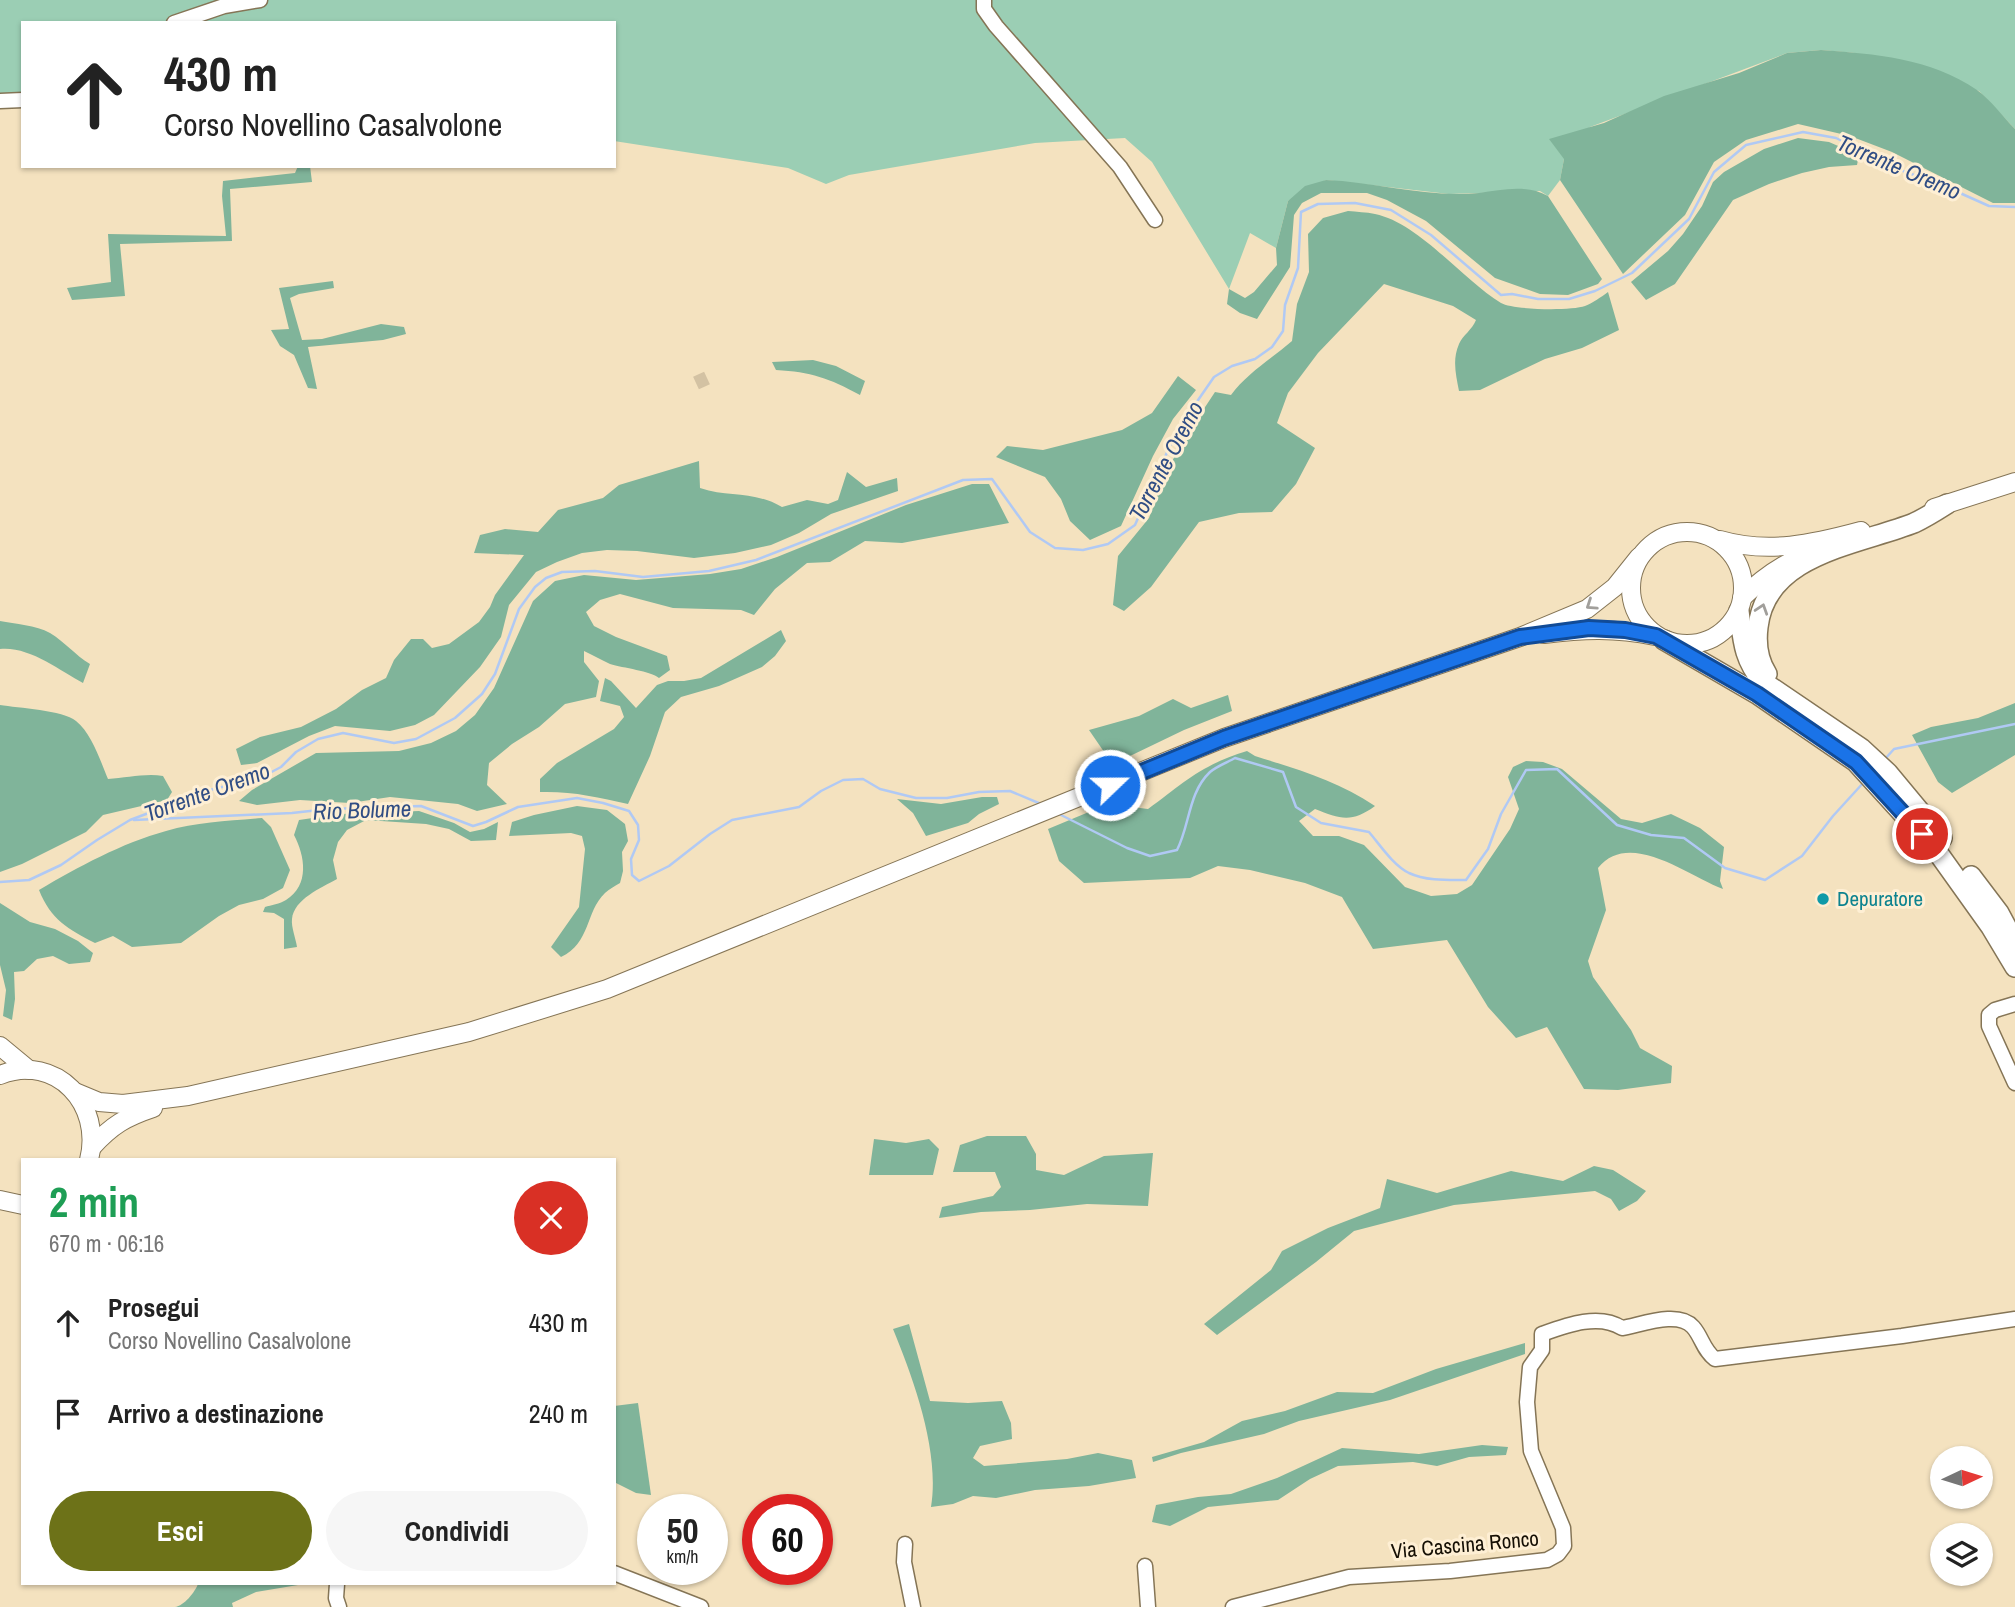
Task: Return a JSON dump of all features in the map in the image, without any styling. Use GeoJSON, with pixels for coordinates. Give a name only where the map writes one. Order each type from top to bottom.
{"type":"FeatureCollection","features":[{"type":"Feature","properties":{"kind":"highway"},"geometry":{"type":"LineString","coordinates":[[1782,695],[1764,669],[1757,644],[1759,617],[1770,590],[1789,571],[1813,558],[1916,522],[1947,504]]}},
{"type":"Feature","properties":{"kind":"highway"},"geometry":{"type":"LineString","coordinates":[[1740,604],[1744,653],[1752,669],[1762,681],[1859,755],[1925,817],[1999,913],[2015,942]]}},
{"type":"Feature","properties":{"kind":"highway"},"geometry":{"type":"LineString","coordinates":[[1660,638],[1859,755]]}},
{"type":"Feature","properties":{"kind":"highway"},"geometry":{"type":"LineString","coordinates":[[1884,780],[1991,927],[2015,967]]}},
{"type":"Feature","properties":{"kind":"main road"},"geometry":{"type":"LineString","coordinates":[[1520,637],[1589,628],[1625,630],[1678,644],[1693,645],[1707,641],[1731,624],[1740,604],[1757,582],[1786,562],[1877,527],[2015,482]]}},
{"type":"Feature","properties":{"kind":"main road"},"geometry":{"type":"LineString","coordinates":[[91,1154],[108,1129],[129,1116],[188,1096],[468,1032],[607,989],[1276,719],[1520,637],[1587,609],[1615,587],[1654,542],[1672,533],[1700,533],[1743,547],[1781,548],[1824,541],[1877,527]]}},
{"type":"Feature","properties":{"kind":"main road"},"geometry":{"type":"LineString","coordinates":[[1713,538],[1725,546],[1740,570],[1743,584],[1740,604]]}},
{"type":"Feature","properties":{"kind":"main road"},"geometry":{"type":"LineString","coordinates":[[1639,557],[1631,578],[1631,600],[1644,626],[1660,638]]}},
{"type":"Feature","properties":{"kind":"main road"},"geometry":{"type":"LineString","coordinates":[[0,1046],[29,1070]]}},
{"type":"Feature","properties":{"kind":"main road"},"geometry":{"type":"LineString","coordinates":[[0,1075],[10,1071],[29,1070],[54,1077],[75,1092],[99,1102],[123,1104],[188,1096]]}},
{"type":"Feature","properties":{"kind":"main road"},"geometry":{"type":"LineString","coordinates":[[75,1092],[86,1108],[92,1127],[91,1154]]}},
{"type":"Feature","properties":{"kind":"main road"},"geometry":{"type":"LineString","coordinates":[[1,1202],[21,1205]]}},
{"type":"Feature","properties":{"kind":"street"},"geometry":{"type":"LineString","coordinates":[[180,21],[225,6],[260,0]]}},
{"type":"Feature","properties":{"kind":"street"},"geometry":{"type":"LineString","coordinates":[[984,0],[984,9],[996,26],[1120,167],[1155,220]]}},
{"type":"Feature","properties":{"kind":"street"},"geometry":{"type":"LineString","coordinates":[[0,101],[21,100]]}},
{"type":"Feature","properties":{"kind":"street"},"geometry":{"type":"LineString","coordinates":[[2015,1004],[1995,1010],[1989,1015],[1989,1026],[2015,1083]]}},
{"type":"Feature","properties":{"kind":"street","name":"Via Cascina Ronco"},"geometry":{"type":"LineString","coordinates":[[1233,1607],[1349,1577],[1474,1569],[1547,1560],[1558,1554],[1564,1546],[1563,1528],[1531,1451],[1527,1402],[1530,1367],[1542,1350],[1542,1334],[1568,1325],[1609,1320],[1622,1328],[1677,1318],[1692,1326],[1707,1353],[1716,1359],[2015,1319]]}},
{"type":"Feature","properties":{"kind":"street"},"geometry":{"type":"LineString","coordinates":[[905,1544],[904,1562],[913,1607]]}},
{"type":"Feature","properties":{"kind":"street"},"geometry":{"type":"LineString","coordinates":[[1145,1566],[1148,1607]]}},
{"type":"Feature","properties":{"kind":"street"},"geometry":{"type":"LineString","coordinates":[[616,1574],[701,1607]]}},
{"type":"Feature","properties":{"kind":"street"},"geometry":{"type":"LineString","coordinates":[[337,1585],[336,1598],[339,1607]]}},
{"type":"Feature","properties":{"kind":"green space"},"geometry":{"type":"Polygon","coordinates":[[[0,0],[2015,0],[2015,129],[1979,91],[1855,53],[1821,50],[1787,53],[1590,127],[1564,159],[1560,180],[1548,196],[1540,191],[1449,194],[1326,180],[1288,201],[1276,248],[1250,233],[1229,289],[1152,162],[1125,138],[1035,143],[849,175],[826,184],[788,168],[616,141],[616,21],[21,21],[21,96],[0,97],[0,0]]]}},
{"type":"Feature","properties":{"kind":"green space"},"geometry":{"type":"Polygon","coordinates":[[[1821,50],[1862,53],[1921,64],[1959,79],[1977,90],[2015,129],[2015,203],[1993,203],[1892,152],[1850,136],[1798,124],[1746,140],[1714,162],[1685,215],[1623,274],[1560,180],[1564,159],[1549,139],[1604,123],[1664,96],[1739,73],[1787,53],[1821,50]]]}},
{"type":"Feature","properties":{"kind":"green space"},"geometry":{"type":"Polygon","coordinates":[[[1798,138],[1829,142],[1859,155],[1857,165],[1802,173],[1733,200],[1675,284],[1646,300],[1631,282],[1668,251],[1683,234],[1702,206],[1713,182],[1724,172],[1764,149],[1798,138]]]}},
{"type":"Feature","properties":{"kind":"green space"},"geometry":{"type":"Polygon","coordinates":[[[297,168],[310,168],[312,182],[230,189],[232,241],[120,244],[125,296],[72,300],[67,288],[111,282],[108,234],[226,236],[223,181],[295,173],[297,168]]]}},
{"type":"Feature","properties":{"kind":"green space"},"geometry":{"type":"Polygon","coordinates":[[[1326,180],[1421,192],[1460,194],[1514,189],[1540,192],[1548,196],[1602,279],[1598,284],[1568,295],[1540,294],[1495,278],[1426,221],[1387,200],[1367,193],[1321,193],[1302,203],[1294,215],[1290,267],[1257,319],[1240,313],[1227,304],[1229,289],[1245,298],[1254,292],[1277,265],[1276,248],[1288,201],[1305,186],[1326,180]]]}},
{"type":"Feature","properties":{"kind":"green space"},"geometry":{"type":"Polygon","coordinates":[[[1348,211],[1375,214],[1408,228],[1486,293],[1507,305],[1542,309],[1578,308],[1608,292],[1619,330],[1582,348],[1545,359],[1480,390],[1459,391],[1455,368],[1457,350],[1476,320],[1453,306],[1384,284],[1318,353],[1288,393],[1277,423],[1315,448],[1296,484],[1272,512],[1239,513],[1199,522],[1151,587],[1124,611],[1113,605],[1118,556],[1149,518],[1162,481],[1182,442],[1215,392],[1231,395],[1252,373],[1292,341],[1297,304],[1309,272],[1308,234],[1323,218],[1348,211]]]}},
{"type":"Feature","properties":{"kind":"green space"},"geometry":{"type":"Polygon","coordinates":[[[333,281],[334,288],[290,298],[302,340],[322,339],[381,324],[404,327],[406,334],[383,340],[308,347],[317,389],[308,388],[294,355],[280,346],[271,330],[289,329],[279,288],[333,281]]]}},
{"type":"Feature","properties":{"kind":"green space"},"geometry":{"type":"Polygon","coordinates":[[[813,360],[836,366],[865,381],[860,395],[820,377],[776,370],[772,362],[813,360]]]}},
{"type":"Feature","properties":{"kind":"green space"},"geometry":{"type":"Polygon","coordinates":[[[1178,376],[1196,390],[1173,419],[1121,526],[1090,540],[1070,521],[1061,499],[1045,477],[996,457],[1007,446],[1043,450],[1122,430],[1152,413],[1178,376]]]}},
{"type":"Feature","properties":{"kind":"green space"},"geometry":{"type":"Polygon","coordinates":[[[699,461],[700,488],[761,498],[782,507],[807,500],[828,504],[838,500],[847,472],[866,487],[897,478],[898,491],[831,514],[799,533],[771,545],[735,553],[694,558],[607,550],[582,553],[557,562],[536,572],[509,605],[501,637],[480,667],[434,715],[415,725],[390,731],[335,726],[309,736],[257,763],[241,765],[236,749],[260,737],[301,727],[386,678],[394,660],[411,639],[423,639],[432,648],[449,644],[479,622],[524,555],[474,553],[480,535],[505,529],[538,532],[558,510],[603,498],[619,485],[699,461]]]}},
{"type":"Feature","properties":{"kind":"green space"},"geometry":{"type":"Polygon","coordinates":[[[972,484],[989,484],[1009,523],[902,543],[865,541],[830,562],[807,563],[775,589],[754,615],[741,610],[673,608],[620,594],[600,600],[586,612],[594,626],[667,656],[670,670],[659,678],[610,664],[584,651],[584,662],[599,681],[596,697],[565,704],[539,727],[489,763],[487,785],[507,804],[477,811],[458,804],[390,797],[350,803],[300,800],[257,805],[239,801],[252,790],[316,753],[399,751],[431,743],[456,731],[475,715],[494,688],[533,601],[555,581],[584,575],[636,580],[741,569],[906,505],[972,484]]]}},
{"type":"Feature","properties":{"kind":"green space"},"geometry":{"type":"Polygon","coordinates":[[[0,621],[50,633],[90,664],[83,683],[33,655],[0,649],[0,621]]]}},
{"type":"Feature","properties":{"kind":"green space"},"geometry":{"type":"Polygon","coordinates":[[[781,630],[786,641],[762,667],[719,686],[681,697],[665,712],[650,756],[628,804],[574,794],[540,792],[540,779],[557,763],[614,729],[624,717],[620,706],[600,701],[605,678],[636,708],[657,685],[668,681],[701,678],[781,630]]]}},
{"type":"Feature","properties":{"kind":"green space"},"geometry":{"type":"Polygon","coordinates":[[[1228,695],[1232,711],[1111,762],[1089,730],[1139,716],[1173,699],[1191,708],[1228,695]]]}},
{"type":"Feature","properties":{"kind":"green space"},"geometry":{"type":"Polygon","coordinates":[[[2015,703],[2015,755],[1952,793],[1938,782],[1912,735],[1931,727],[1978,718],[2015,703]]]}},
{"type":"Feature","properties":{"kind":"green space"},"geometry":{"type":"Polygon","coordinates":[[[0,705],[70,717],[87,733],[108,779],[163,776],[172,792],[167,800],[103,815],[86,832],[0,872],[0,705]]]}},
{"type":"Feature","properties":{"kind":"green space"},"geometry":{"type":"Polygon","coordinates":[[[1247,751],[1332,783],[1375,806],[1359,815],[1346,818],[1315,809],[1299,821],[1313,836],[1339,836],[1364,845],[1405,887],[1431,896],[1457,894],[1472,885],[1510,829],[1519,809],[1508,777],[1513,767],[1526,761],[1543,762],[1562,769],[1621,819],[1642,823],[1671,814],[1700,828],[1724,847],[1720,881],[1723,889],[1676,866],[1642,854],[1626,853],[1611,857],[1598,868],[1606,910],[1588,961],[1593,977],[1631,1030],[1640,1048],[1672,1066],[1671,1083],[1618,1090],[1584,1089],[1547,1027],[1516,1038],[1488,1007],[1447,940],[1373,949],[1342,897],[1305,883],[1250,870],[1218,866],[1190,878],[1084,883],[1059,861],[1048,829],[1108,804],[1148,809],[1205,768],[1247,751]]]}},
{"type":"Feature","properties":{"kind":"green space"},"geometry":{"type":"Polygon","coordinates":[[[997,797],[999,804],[968,823],[926,836],[913,813],[897,799],[941,804],[997,797]]]}},
{"type":"Feature","properties":{"kind":"green space"},"geometry":{"type":"Polygon","coordinates":[[[577,806],[607,810],[625,824],[628,841],[622,852],[623,871],[620,883],[599,901],[578,944],[561,957],[551,947],[579,907],[585,849],[582,836],[571,833],[509,836],[512,822],[577,806]]]}},
{"type":"Feature","properties":{"kind":"green space"},"geometry":{"type":"Polygon","coordinates":[[[419,811],[454,823],[470,832],[498,822],[496,840],[471,841],[449,829],[426,824],[366,820],[347,830],[338,842],[333,860],[337,879],[309,895],[298,906],[292,922],[297,947],[284,949],[284,919],[274,913],[263,912],[265,907],[286,900],[299,886],[303,861],[294,835],[299,820],[340,814],[419,811]]]}},
{"type":"Feature","properties":{"kind":"green space"},"geometry":{"type":"Polygon","coordinates":[[[262,818],[271,827],[290,870],[283,888],[263,899],[239,905],[181,943],[132,947],[113,936],[95,943],[61,922],[49,909],[39,890],[101,856],[150,836],[214,822],[262,818]]]}},
{"type":"Feature","properties":{"kind":"green space"},"geometry":{"type":"Polygon","coordinates":[[[0,903],[30,922],[55,929],[78,941],[93,953],[90,962],[69,964],[53,956],[37,959],[24,971],[14,972],[15,999],[12,1020],[3,1016],[6,990],[0,965],[0,903]]]}},
{"type":"Feature","properties":{"kind":"green space"},"geometry":{"type":"Polygon","coordinates":[[[987,1136],[1026,1136],[1036,1154],[1036,1170],[1064,1175],[1104,1156],[1153,1153],[1148,1206],[1087,1204],[939,1218],[942,1207],[993,1196],[1001,1187],[995,1172],[953,1172],[960,1145],[987,1136]]]}},
{"type":"Feature","properties":{"kind":"green space"},"geometry":{"type":"Polygon","coordinates":[[[874,1139],[906,1143],[929,1139],[939,1149],[933,1175],[869,1175],[874,1139]]]}},
{"type":"Feature","properties":{"kind":"green space"},"geometry":{"type":"Polygon","coordinates":[[[1594,1166],[1613,1170],[1646,1191],[1637,1201],[1619,1211],[1611,1199],[1595,1191],[1454,1205],[1354,1231],[1217,1335],[1204,1324],[1271,1270],[1282,1251],[1328,1228],[1380,1208],[1387,1179],[1437,1193],[1511,1171],[1563,1181],[1594,1166]]]}},
{"type":"Feature","properties":{"kind":"green space"},"geometry":{"type":"Polygon","coordinates":[[[909,1324],[930,1401],[1002,1401],[1011,1423],[1012,1439],[980,1446],[973,1458],[984,1466],[1067,1459],[1098,1453],[1132,1460],[1136,1478],[1089,1486],[1035,1490],[996,1498],[973,1496],[953,1504],[931,1507],[932,1463],[923,1416],[893,1329],[909,1324]]]}},
{"type":"Feature","properties":{"kind":"green space"},"geometry":{"type":"Polygon","coordinates":[[[1525,1343],[1525,1354],[1390,1400],[1299,1421],[1264,1434],[1153,1462],[1152,1457],[1204,1442],[1242,1421],[1285,1411],[1337,1392],[1373,1393],[1436,1369],[1525,1343]]]}},
{"type":"Feature","properties":{"kind":"green space"},"geometry":{"type":"Polygon","coordinates":[[[638,1403],[651,1494],[636,1493],[616,1483],[616,1406],[638,1403]]]}},
{"type":"Feature","properties":{"kind":"green space"},"geometry":{"type":"Polygon","coordinates":[[[1482,1445],[1508,1447],[1506,1455],[1469,1457],[1437,1466],[1413,1462],[1338,1466],[1310,1479],[1278,1500],[1208,1507],[1170,1526],[1152,1522],[1156,1505],[1231,1494],[1277,1478],[1342,1448],[1419,1454],[1482,1445]]]}},
{"type":"Feature","properties":{"kind":"green space"},"geometry":{"type":"Polygon","coordinates":[[[197,1585],[298,1585],[256,1592],[232,1603],[233,1607],[175,1607],[182,1604],[197,1585]]]}},
{"type":"Feature","properties":{"kind":"waterway","name":"Torrente Oremo"},"geometry":{"type":"LineString","coordinates":[[0,882],[29,880],[61,865],[130,820],[210,790],[262,777],[281,767],[296,752],[318,739],[343,733],[394,743],[416,739],[455,718],[482,694],[495,674],[519,609],[535,587],[546,578],[562,572],[595,571],[643,577],[709,571],[756,560],[963,480],[992,479],[1030,532],[1055,548],[1083,550],[1108,544],[1135,525],[1176,432],[1214,377],[1232,366],[1255,359],[1272,347],[1283,331],[1285,305],[1298,268],[1301,212],[1318,204],[1355,203],[1391,210],[1431,235],[1501,295],[1512,294],[1538,299],[1569,299],[1595,291],[1632,273],[1689,219],[1714,172],[1746,145],[1803,132],[1836,138],[1903,171],[1989,206],[2015,207]]}},
{"type":"Feature","properties":{"kind":"waterway","name":"Rio Bolume"},"geometry":{"type":"LineString","coordinates":[[1885,759],[1894,749],[2015,724]]}},
{"type":"Feature","properties":{"kind":"waterway","name":"Rio Bolume"},"geometry":{"type":"LineString","coordinates":[[1059,814],[1127,848],[1150,856],[1177,850],[1193,799],[1203,780],[1210,772],[1235,758],[1283,772],[1296,807],[1321,823],[1369,832],[1392,860],[1409,873],[1430,879],[1466,880],[1488,849],[1501,814],[1526,770],[1557,769],[1617,825],[1651,835],[1684,838],[1725,868],[1765,880],[1802,856],[1864,782]]}},
{"type":"Feature","properties":{"kind":"waterway","name":"Rio Bolume"},"geometry":{"type":"LineString","coordinates":[[134,820],[421,806],[473,826],[518,807],[577,798],[629,811],[638,825],[639,840],[631,859],[632,875],[639,881],[669,866],[732,820],[799,807],[821,791],[843,780],[863,779],[880,789],[916,798],[947,798],[979,792],[1010,791],[1041,804]]}},
{"type":"Feature","properties":{"kind":"tunnel"},"geometry":{"type":"LineString","coordinates":[[696,383],[707,378]]}},
{"type":"Feature","properties":{"kind":"place","name":"Depuratore"},"geometry":{"type":"Point","coordinates":[1823,899]}},
{"type":"Feature","properties":{"kind":"route"},"geometry":{"type":"LineString","coordinates":[[1110,785],[1224,738],[1520,637],[1589,628],[1625,630],[1656,636],[1757,694],[1856,762],[1922,834]]}}]}
